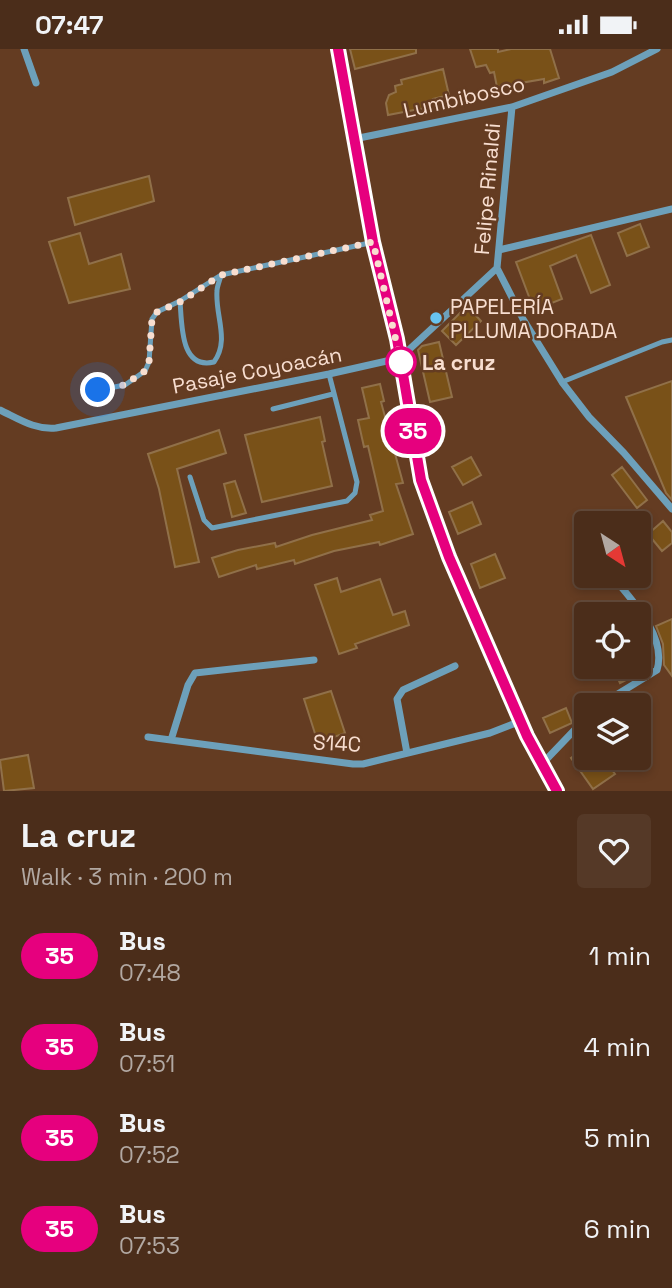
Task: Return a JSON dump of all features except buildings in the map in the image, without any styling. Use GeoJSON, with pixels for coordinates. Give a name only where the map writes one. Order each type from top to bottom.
{"type":"FeatureCollection","features":[{"type":"Feature","properties":{"kind":"street"},"geometry":{"type":"LineString","coordinates":[[24,49],[36,83]]}},
{"type":"Feature","properties":{"kind":"street"},"geometry":{"type":"LineString","coordinates":[[338,49],[373,242],[400,358],[421,480],[449,557],[541,765],[557,791]]}},
{"type":"Feature","properties":{"kind":"street","name":"Lumbibosco"},"geometry":{"type":"LineString","coordinates":[[353,139],[512,107],[612,72],[657,49]]}},
{"type":"Feature","properties":{"kind":"street","name":"Felipe Rinaldi"},"geometry":{"type":"LineString","coordinates":[[512,107],[497,268],[523,320],[562,382],[589,417],[672,509]]}},
{"type":"Feature","properties":{"kind":"street"},"geometry":{"type":"LineString","coordinates":[[499,250],[672,209]]}},
{"type":"Feature","properties":{"kind":"street"},"geometry":{"type":"LineString","coordinates":[[400,358],[497,268]]}},
{"type":"Feature","properties":{"kind":"street","name":"Pasaje Coyoacán"},"geometry":{"type":"LineString","coordinates":[[0,410],[32,426],[56,428],[400,358]]}},
{"type":"Feature","properties":{"kind":"street"},"geometry":{"type":"LineString","coordinates":[[620,693],[657,670],[660,662],[646,616],[622,588]]}},
{"type":"Feature","properties":{"kind":"street"},"geometry":{"type":"LineString","coordinates":[[171,740],[188,685],[195,673],[314,660]]}},
{"type":"Feature","properties":{"kind":"street"},"geometry":{"type":"LineString","coordinates":[[407,753],[397,699],[399,694],[403,689],[456,666]]}},
{"type":"Feature","properties":{"kind":"street","name":"S14C"},"geometry":{"type":"LineString","coordinates":[[148,737],[353,764],[490,733],[521,721]]}},
{"type":"Feature","properties":{"kind":"street"},"geometry":{"type":"LineString","coordinates":[[541,765],[574,731]]}},
{"type":"Feature","properties":{"kind":"lane"},"geometry":{"type":"LineString","coordinates":[[98,390],[124,385],[145,371],[149,362],[152,319],[157,312],[180,302],[221,275],[373,242]]}},
{"type":"Feature","properties":{"kind":"lane"},"geometry":{"type":"LineString","coordinates":[[180,302],[184,342],[188,352],[195,361],[204,365],[214,362],[220,353],[222,340],[216,290],[221,275]]}},
{"type":"Feature","properties":{"kind":"lane"},"geometry":{"type":"LineString","coordinates":[[562,382],[672,340]]}},
{"type":"Feature","properties":{"kind":"lane"},"geometry":{"type":"LineString","coordinates":[[190,477],[204,520],[212,529],[347,502],[355,493],[357,482],[329,374]]}},
{"type":"Feature","properties":{"kind":"lane"},"geometry":{"type":"LineString","coordinates":[[273,409],[334,394]]}},
{"type":"Feature","properties":{"kind":"bus line","name":"35"},"geometry":{"type":"LineString","coordinates":[[338,49],[373,242],[397,339],[421,480],[449,557],[527,736],[557,791]]}},
{"type":"Feature","properties":{"kind":"place","name":"PAPELERÍA PLLUMA DORADA"},"geometry":{"type":"Point","coordinates":[436,318]}},
{"type":"Feature","properties":{"kind":"place","name":"La cruz"},"geometry":{"type":"Point","coordinates":[401,362]}},
{"type":"Feature","properties":{"kind":"route"},"geometry":{"type":"LineString","coordinates":[[98,390],[124,385],[145,371],[149,362],[152,319],[157,312],[180,302],[221,275],[373,242],[401,362]]}}]}
